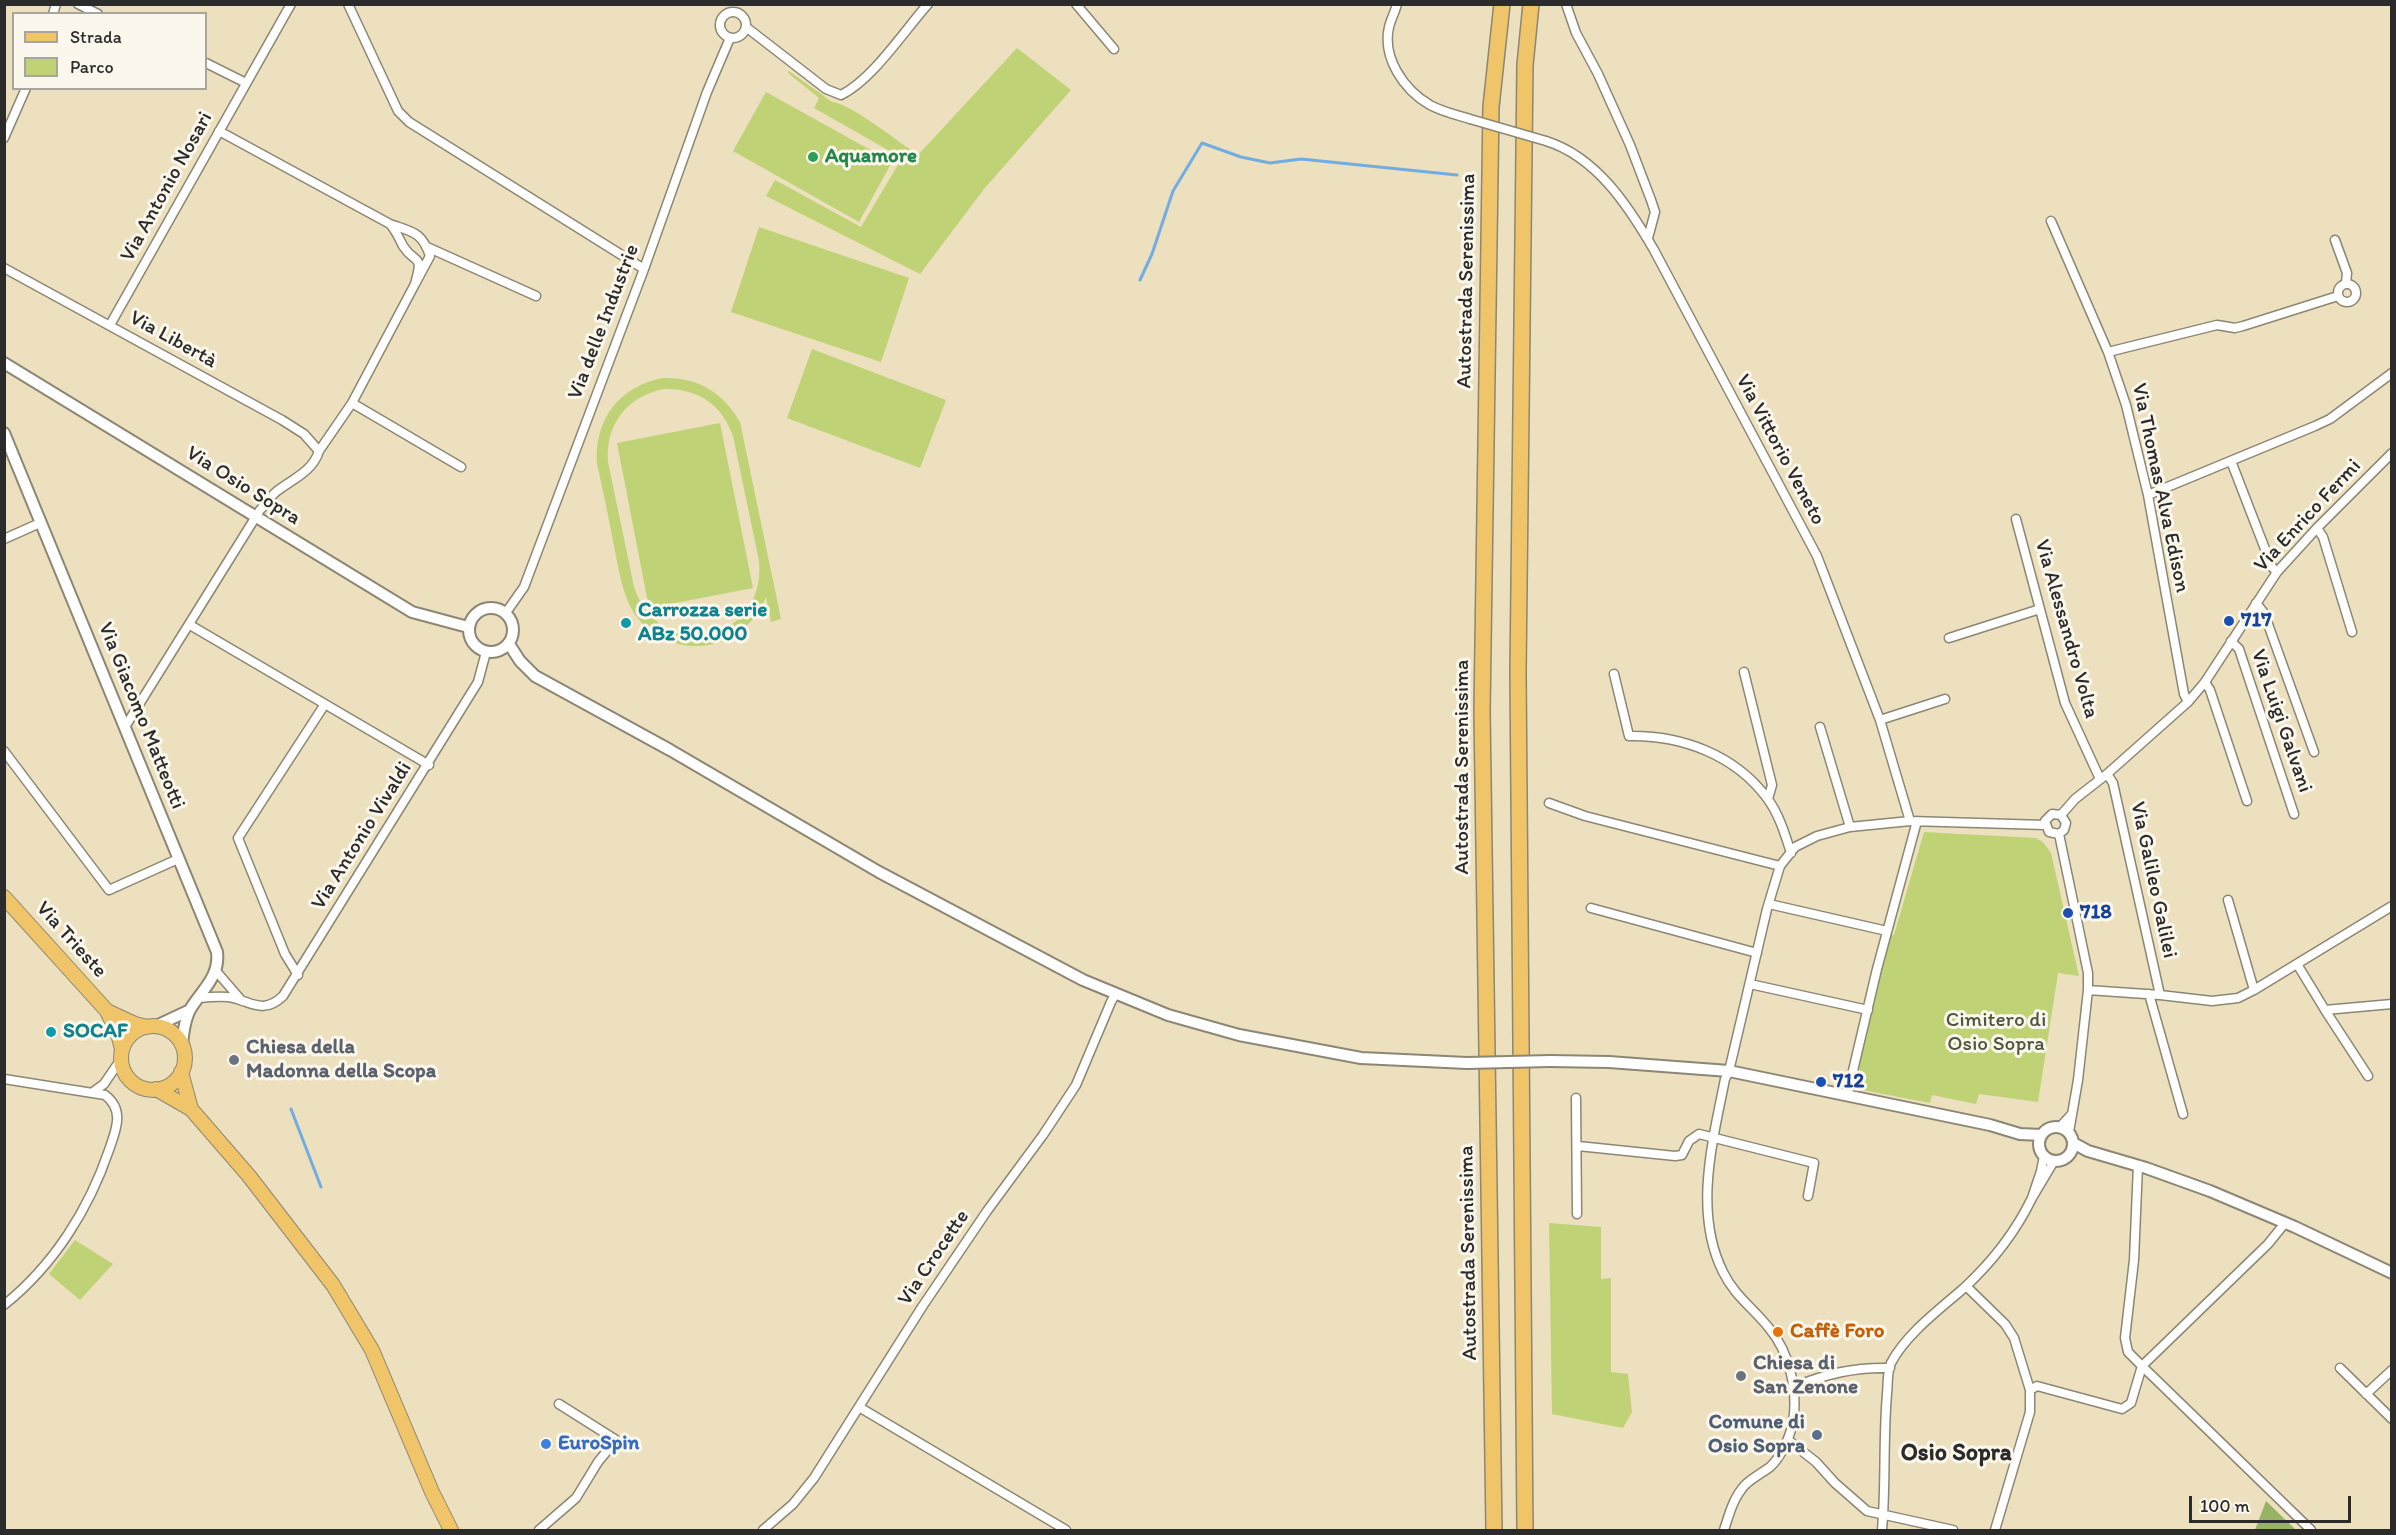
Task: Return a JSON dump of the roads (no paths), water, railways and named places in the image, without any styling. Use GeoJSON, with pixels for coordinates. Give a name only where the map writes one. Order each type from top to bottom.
{"type":"FeatureCollection","features":[{"type":"Feature","properties":{"kind":"highway","name":"Autostrada Serenissima"},"geometry":{"type":"LineString","coordinates":[[1494,1530],[1482,711],[1491,107],[1502,4]]}},
{"type":"Feature","properties":{"kind":"highway"},"geometry":{"type":"LineString","coordinates":[[1525,1530],[1518,672],[1525,65],[1531,4]]}},
{"type":"Feature","properties":{"kind":"main road","name":"Via Trieste"},"geometry":{"type":"LineString","coordinates":[[4,897],[107,1011]]}},
{"type":"Feature","properties":{"kind":"main road"},"geometry":{"type":"LineString","coordinates":[[107,1011],[170,1031],[182,1045],[184,1059],[181,1072],[171,1084],[156,1089],[143,1088],[132,1082],[124,1072],[118,1034],[107,1011]]}},
{"type":"Feature","properties":{"kind":"main road"},"geometry":{"type":"LineString","coordinates":[[122,1054],[131,1034],[152,1027]]}},
{"type":"Feature","properties":{"kind":"main road"},"geometry":{"type":"LineString","coordinates":[[181,1072],[191,1109]]}},
{"type":"Feature","properties":{"kind":"main road"},"geometry":{"type":"LineString","coordinates":[[156,1089],[191,1109],[249,1176],[319,1264],[361,1328],[385,1376],[432,1492],[451,1530]]}},
{"type":"Feature","properties":{"kind":"street"},"geometry":{"type":"LineString","coordinates":[[78,4],[94,12]]}},
{"type":"Feature","properties":{"kind":"street","name":"Via Antonio Nosari"},"geometry":{"type":"LineString","coordinates":[[110,325],[291,4]]}},
{"type":"Feature","properties":{"kind":"street"},"geometry":{"type":"LineString","coordinates":[[348,4],[399,111],[409,122],[644,269]]}},
{"type":"Feature","properties":{"kind":"street"},"geometry":{"type":"LineString","coordinates":[[740,14],[743,4]]}},
{"type":"Feature","properties":{"kind":"street"},"geometry":{"type":"LineString","coordinates":[[746,27],[826,89],[841,94],[852,89],[868,74],[928,4]]}},
{"type":"Feature","properties":{"kind":"street"},"geometry":{"type":"LineString","coordinates":[[1076,4],[1114,49]]}},
{"type":"Feature","properties":{"kind":"street","name":"Via Vittorio Veneto"},"geometry":{"type":"LineString","coordinates":[[1398,4],[1389,27],[1390,59],[1399,76],[1412,90],[1429,104],[1447,112],[1557,145],[1605,180],[1631,210],[1817,556],[1880,720],[1914,821]]}},
{"type":"Feature","properties":{"kind":"street"},"geometry":{"type":"LineString","coordinates":[[1566,4],[1576,33],[1598,74],[1630,145],[1651,200],[1655,212],[1648,238]]}},
{"type":"Feature","properties":{"kind":"street"},"geometry":{"type":"LineString","coordinates":[[729,12],[740,14],[745,19],[746,27],[740,36],[730,38],[721,32],[721,19],[729,12]]}},
{"type":"Feature","properties":{"kind":"street","name":"Via delle Industrie"},"geometry":{"type":"LineString","coordinates":[[505,614],[524,587],[644,269],[707,93],[730,38]]}},
{"type":"Feature","properties":{"kind":"street"},"geometry":{"type":"LineString","coordinates":[[207,64],[246,83]]}},
{"type":"Feature","properties":{"kind":"street"},"geometry":{"type":"LineString","coordinates":[[4,138],[25,90]]}},
{"type":"Feature","properties":{"kind":"street"},"geometry":{"type":"LineString","coordinates":[[125,727],[260,510],[276,492],[299,477],[316,459],[319,451],[352,403],[430,256],[425,242],[414,233],[390,224],[219,131]]}},
{"type":"Feature","properties":{"kind":"street","name":"Via Thomas Alva Edison"},"geometry":{"type":"LineString","coordinates":[[2051,222],[2108,352],[2126,405],[2148,495],[2184,694],[2188,702]]}},
{"type":"Feature","properties":{"kind":"street"},"geometry":{"type":"LineString","coordinates":[[390,224],[404,247],[418,259],[420,267],[415,284]]}},
{"type":"Feature","properties":{"kind":"street"},"geometry":{"type":"LineString","coordinates":[[2335,240],[2346,273],[2346,284]]}},
{"type":"Feature","properties":{"kind":"street"},"geometry":{"type":"LineString","coordinates":[[427,247],[536,296]]}},
{"type":"Feature","properties":{"kind":"street","name":"Via Libertà"},"geometry":{"type":"LineString","coordinates":[[4,268],[282,420],[304,434],[319,451]]}},
{"type":"Feature","properties":{"kind":"street"},"geometry":{"type":"LineString","coordinates":[[2338,296],[2339,288],[2346,284]]}},
{"type":"Feature","properties":{"kind":"street"},"geometry":{"type":"LineString","coordinates":[[2338,296],[2344,302],[2354,299],[2355,288],[2346,284]]}},
{"type":"Feature","properties":{"kind":"street"},"geometry":{"type":"LineString","coordinates":[[2108,352],[2217,325],[2235,328],[2338,296]]}},
{"type":"Feature","properties":{"kind":"street","name":"Via Osio Sopra"},"geometry":{"type":"LineString","coordinates":[[4,363],[412,612],[468,627]]}},
{"type":"Feature","properties":{"kind":"street"},"geometry":{"type":"LineString","coordinates":[[2148,495],[2330,419],[2391,373]]}},
{"type":"Feature","properties":{"kind":"street"},"geometry":{"type":"LineString","coordinates":[[352,403],[461,467]]}},
{"type":"Feature","properties":{"kind":"street","name":"Via Giacomo Matteotti"},"geometry":{"type":"LineString","coordinates":[[4,433],[217,952],[216,971]]}},
{"type":"Feature","properties":{"kind":"street","name":"Via Enrico Fermi"},"geometry":{"type":"LineString","coordinates":[[2061,815],[2074,799],[2104,776],[2188,702],[2205,682],[2277,572],[2391,453]]}},
{"type":"Feature","properties":{"kind":"street"},"geometry":{"type":"LineString","coordinates":[[2231,461],[2272,567],[2277,572]]}},
{"type":"Feature","properties":{"kind":"street","name":"Via Alessandro Volta"},"geometry":{"type":"LineString","coordinates":[[2016,519],[2065,703],[2104,776]]}},
{"type":"Feature","properties":{"kind":"street"},"geometry":{"type":"LineString","coordinates":[[4,538],[40,523]]}},
{"type":"Feature","properties":{"kind":"street"},"geometry":{"type":"LineString","coordinates":[[2317,528],[2323,537],[2352,632]]}},
{"type":"Feature","properties":{"kind":"street"},"geometry":{"type":"LineString","coordinates":[[2256,603],[2264,613],[2314,752]]}},
{"type":"Feature","properties":{"kind":"street"},"geometry":{"type":"LineString","coordinates":[[493,608],[505,614],[510,619],[513,631],[509,644],[498,651],[479,650],[470,640],[468,627],[474,615],[493,608]]}},
{"type":"Feature","properties":{"kind":"street"},"geometry":{"type":"LineString","coordinates":[[1949,638],[2040,609]]}},
{"type":"Feature","properties":{"kind":"street"},"geometry":{"type":"LineString","coordinates":[[190,625],[429,765]]}},
{"type":"Feature","properties":{"kind":"street","name":"Via Luigi Galvani"},"geometry":{"type":"LineString","coordinates":[[2231,641],[2239,649],[2294,814]]}},
{"type":"Feature","properties":{"kind":"street"},"geometry":{"type":"LineString","coordinates":[[509,644],[520,661],[535,676],[670,750],[879,872],[1083,980],[1168,1015],[1239,1035],[1361,1058],[1467,1063],[1609,1062],[1730,1071],[2040,1139]]}},
{"type":"Feature","properties":{"kind":"street","name":"Via Antonio Vivaldi"},"geometry":{"type":"LineString","coordinates":[[199,998],[230,997],[252,1006],[263,1007],[276,1002],[298,975],[429,765],[478,682],[486,652]]}},
{"type":"Feature","properties":{"kind":"street"},"geometry":{"type":"LineString","coordinates":[[1744,672],[1772,785],[1768,799]]}},
{"type":"Feature","properties":{"kind":"street"},"geometry":{"type":"LineString","coordinates":[[1614,674],[1629,736],[1647,736],[1694,746],[1724,758],[1749,776],[1768,799],[1781,823],[1791,853]]}},
{"type":"Feature","properties":{"kind":"street"},"geometry":{"type":"LineString","coordinates":[[2205,682],[2210,690],[2247,801]]}},
{"type":"Feature","properties":{"kind":"street"},"geometry":{"type":"LineString","coordinates":[[1880,720],[1945,699]]}},
{"type":"Feature","properties":{"kind":"street"},"geometry":{"type":"LineString","coordinates":[[298,975],[285,954],[238,838],[325,704]]}},
{"type":"Feature","properties":{"kind":"street"},"geometry":{"type":"LineString","coordinates":[[1820,727],[1850,827]]}},
{"type":"Feature","properties":{"kind":"street"},"geometry":{"type":"LineString","coordinates":[[4,751],[109,890],[178,860]]}},
{"type":"Feature","properties":{"kind":"street","name":"Via Galileo Galilei"},"geometry":{"type":"LineString","coordinates":[[2104,776],[2113,783],[2160,995]]}},
{"type":"Feature","properties":{"kind":"street"},"geometry":{"type":"LineString","coordinates":[[1549,803],[1585,816],[1780,866]]}},
{"type":"Feature","properties":{"kind":"street"},"geometry":{"type":"LineString","coordinates":[[2052,814],[2061,815],[2066,823],[2064,830],[2059,834],[2049,832],[2045,825],[2046,819],[2052,814]]}},
{"type":"Feature","properties":{"kind":"street"},"geometry":{"type":"LineString","coordinates":[[1847,1096],[1914,821]]}},
{"type":"Feature","properties":{"kind":"street"},"geometry":{"type":"LineString","coordinates":[[1724,1530],[1732,1505],[1745,1485],[1773,1465],[1788,1440],[1793,1421],[1793,1387],[1789,1365],[1770,1329],[1739,1298],[1722,1271],[1713,1242],[1708,1209],[1708,1181],[1713,1138],[1725,1079],[1730,1071],[1780,866],[1795,848],[1817,836],[1850,827],[1914,821],[2045,825]]}},
{"type":"Feature","properties":{"kind":"street"},"geometry":{"type":"LineString","coordinates":[[2059,834],[2088,973],[2078,1080],[2065,1130],[2072,1148]]}},
{"type":"Feature","properties":{"kind":"street"},"geometry":{"type":"LineString","coordinates":[[2228,900],[2254,990]]}},
{"type":"Feature","properties":{"kind":"street"},"geometry":{"type":"LineString","coordinates":[[1769,904],[1887,931]]}},
{"type":"Feature","properties":{"kind":"street"},"geometry":{"type":"LineString","coordinates":[[2088,990],[2224,1001],[2238,998],[2391,906]]}},
{"type":"Feature","properties":{"kind":"street"},"geometry":{"type":"LineString","coordinates":[[1591,908],[1757,953]]}},
{"type":"Feature","properties":{"kind":"street"},"geometry":{"type":"LineString","coordinates":[[2297,964],[2368,1076]]}},
{"type":"Feature","properties":{"kind":"street"},"geometry":{"type":"LineString","coordinates":[[182,1045],[190,1010],[216,971],[242,1001]]}},
{"type":"Feature","properties":{"kind":"street"},"geometry":{"type":"LineString","coordinates":[[1750,984],[1868,1010]]}},
{"type":"Feature","properties":{"kind":"street","name":"Via Crocette"},"geometry":{"type":"LineString","coordinates":[[763,1530],[793,1504],[814,1478],[922,1307],[1076,1085],[1116,993]]}},
{"type":"Feature","properties":{"kind":"street"},"geometry":{"type":"LineString","coordinates":[[2149,994],[2183,1114]]}},
{"type":"Feature","properties":{"kind":"street"},"geometry":{"type":"LineString","coordinates":[[2325,1010],[2391,1004]]}},
{"type":"Feature","properties":{"kind":"street"},"geometry":{"type":"LineString","coordinates":[[152,1027],[190,1010]]}},
{"type":"Feature","properties":{"kind":"street"},"geometry":{"type":"LineString","coordinates":[[93,1092],[108,1079],[122,1054]]}},
{"type":"Feature","properties":{"kind":"street"},"geometry":{"type":"LineString","coordinates":[[4,1079],[105,1095],[113,1102],[118,1119],[100,1177],[67,1238],[47,1264],[4,1305]]}},
{"type":"Feature","properties":{"kind":"street"},"geometry":{"type":"LineString","coordinates":[[1576,1098],[1578,1214]]}},
{"type":"Feature","properties":{"kind":"street"},"geometry":{"type":"LineString","coordinates":[[2040,1139],[2052,1127],[2065,1130]]}},
{"type":"Feature","properties":{"kind":"street"},"geometry":{"type":"LineString","coordinates":[[1578,1146],[1675,1156],[1682,1155],[1693,1136],[1699,1134],[1814,1164],[1808,1196]]}},
{"type":"Feature","properties":{"kind":"street"},"geometry":{"type":"LineString","coordinates":[[2032,1198],[2041,1172],[2043,1156],[2040,1139]]}},
{"type":"Feature","properties":{"kind":"street"},"geometry":{"type":"LineString","coordinates":[[2072,1148],[2138,1165],[2210,1191],[2285,1223],[2391,1273]]}},
{"type":"Feature","properties":{"kind":"street"},"geometry":{"type":"LineString","coordinates":[[2043,1156],[2054,1161],[2063,1159],[2072,1148]]}},
{"type":"Feature","properties":{"kind":"street"},"geometry":{"type":"LineString","coordinates":[[1882,1530],[1886,1410],[1891,1364],[1920,1325],[1966,1286],[2013,1232],[2054,1161]]}},
{"type":"Feature","properties":{"kind":"street"},"geometry":{"type":"LineString","coordinates":[[2138,1165],[2134,1249],[2125,1338],[2128,1352],[2311,1530]]}},
{"type":"Feature","properties":{"kind":"street"},"geometry":{"type":"LineString","coordinates":[[2030,1389],[2037,1386],[2122,1409],[2131,1403],[2142,1366],[2268,1244],[2285,1223]]}},
{"type":"Feature","properties":{"kind":"street"},"geometry":{"type":"LineString","coordinates":[[1966,1286],[2005,1324],[2014,1338],[2030,1389],[2030,1413],[1995,1530]]}},
{"type":"Feature","properties":{"kind":"street"},"geometry":{"type":"LineString","coordinates":[[1793,1387],[1856,1368],[1890,1368]]}},
{"type":"Feature","properties":{"kind":"street"},"geometry":{"type":"LineString","coordinates":[[2340,1368],[2391,1419]]}},
{"type":"Feature","properties":{"kind":"street"},"geometry":{"type":"LineString","coordinates":[[2366,1394],[2391,1370]]}},
{"type":"Feature","properties":{"kind":"street"},"geometry":{"type":"LineString","coordinates":[[539,1530],[576,1498],[598,1462],[616,1440],[559,1404]]}},
{"type":"Feature","properties":{"kind":"street"},"geometry":{"type":"LineString","coordinates":[[859,1407],[1066,1530]]}},
{"type":"Feature","properties":{"kind":"street"},"geometry":{"type":"LineString","coordinates":[[1788,1440],[1816,1462],[1867,1511],[1953,1530]]}},
{"type":"Feature","properties":{"kind":"waterway"},"geometry":{"type":"LineString","coordinates":[[1140,280],[1152,254],[1173,191],[1202,143],[1241,157],[1270,163],[1301,159],[1457,175]]}},
{"type":"Feature","properties":{"kind":"waterway"},"geometry":{"type":"LineString","coordinates":[[291,1109],[321,1187]]}},
{"type":"Feature","properties":{"kind":"place","name":"Aquamore"},"geometry":{"type":"Point","coordinates":[813,157]}},
{"type":"Feature","properties":{"kind":"place","name":"717"},"geometry":{"type":"Point","coordinates":[2229,621]}},
{"type":"Feature","properties":{"kind":"place","name":"Carrozza serie ABz 50.000"},"geometry":{"type":"Point","coordinates":[626,623]}},
{"type":"Feature","properties":{"kind":"place","name":"718"},"geometry":{"type":"Point","coordinates":[2068,913]}},
{"type":"Feature","properties":{"kind":"place","name":"SOCAF"},"geometry":{"type":"Point","coordinates":[51,1032]}},
{"type":"Feature","properties":{"kind":"place","name":"Chiesa della Madonna della Scopa"},"geometry":{"type":"Point","coordinates":[234,1060]}},
{"type":"Feature","properties":{"kind":"place","name":"712"},"geometry":{"type":"Point","coordinates":[1821,1082]}},
{"type":"Feature","properties":{"kind":"place","name":"Caffè Foro"},"geometry":{"type":"Point","coordinates":[1778,1332]}},
{"type":"Feature","properties":{"kind":"place","name":"Chiesa di San Zenone"},"geometry":{"type":"Point","coordinates":[1741,1376]}},
{"type":"Feature","properties":{"kind":"place","name":"Comune di Osio Sopra"},"geometry":{"type":"Point","coordinates":[1817,1435]}},
{"type":"Feature","properties":{"kind":"place","name":"EuroSpin"},"geometry":{"type":"Point","coordinates":[546,1444]}},
{"type":"Feature","properties":{"kind":"district","name":"Osio Sopra"},"geometry":{"type":"Point","coordinates":[1956,1454]}},
{"type":"Feature","properties":{"kind":"park label","name":"Cimitero di Osio Sopra"},"geometry":{"type":"Point","coordinates":[1996,1033]}}]}
